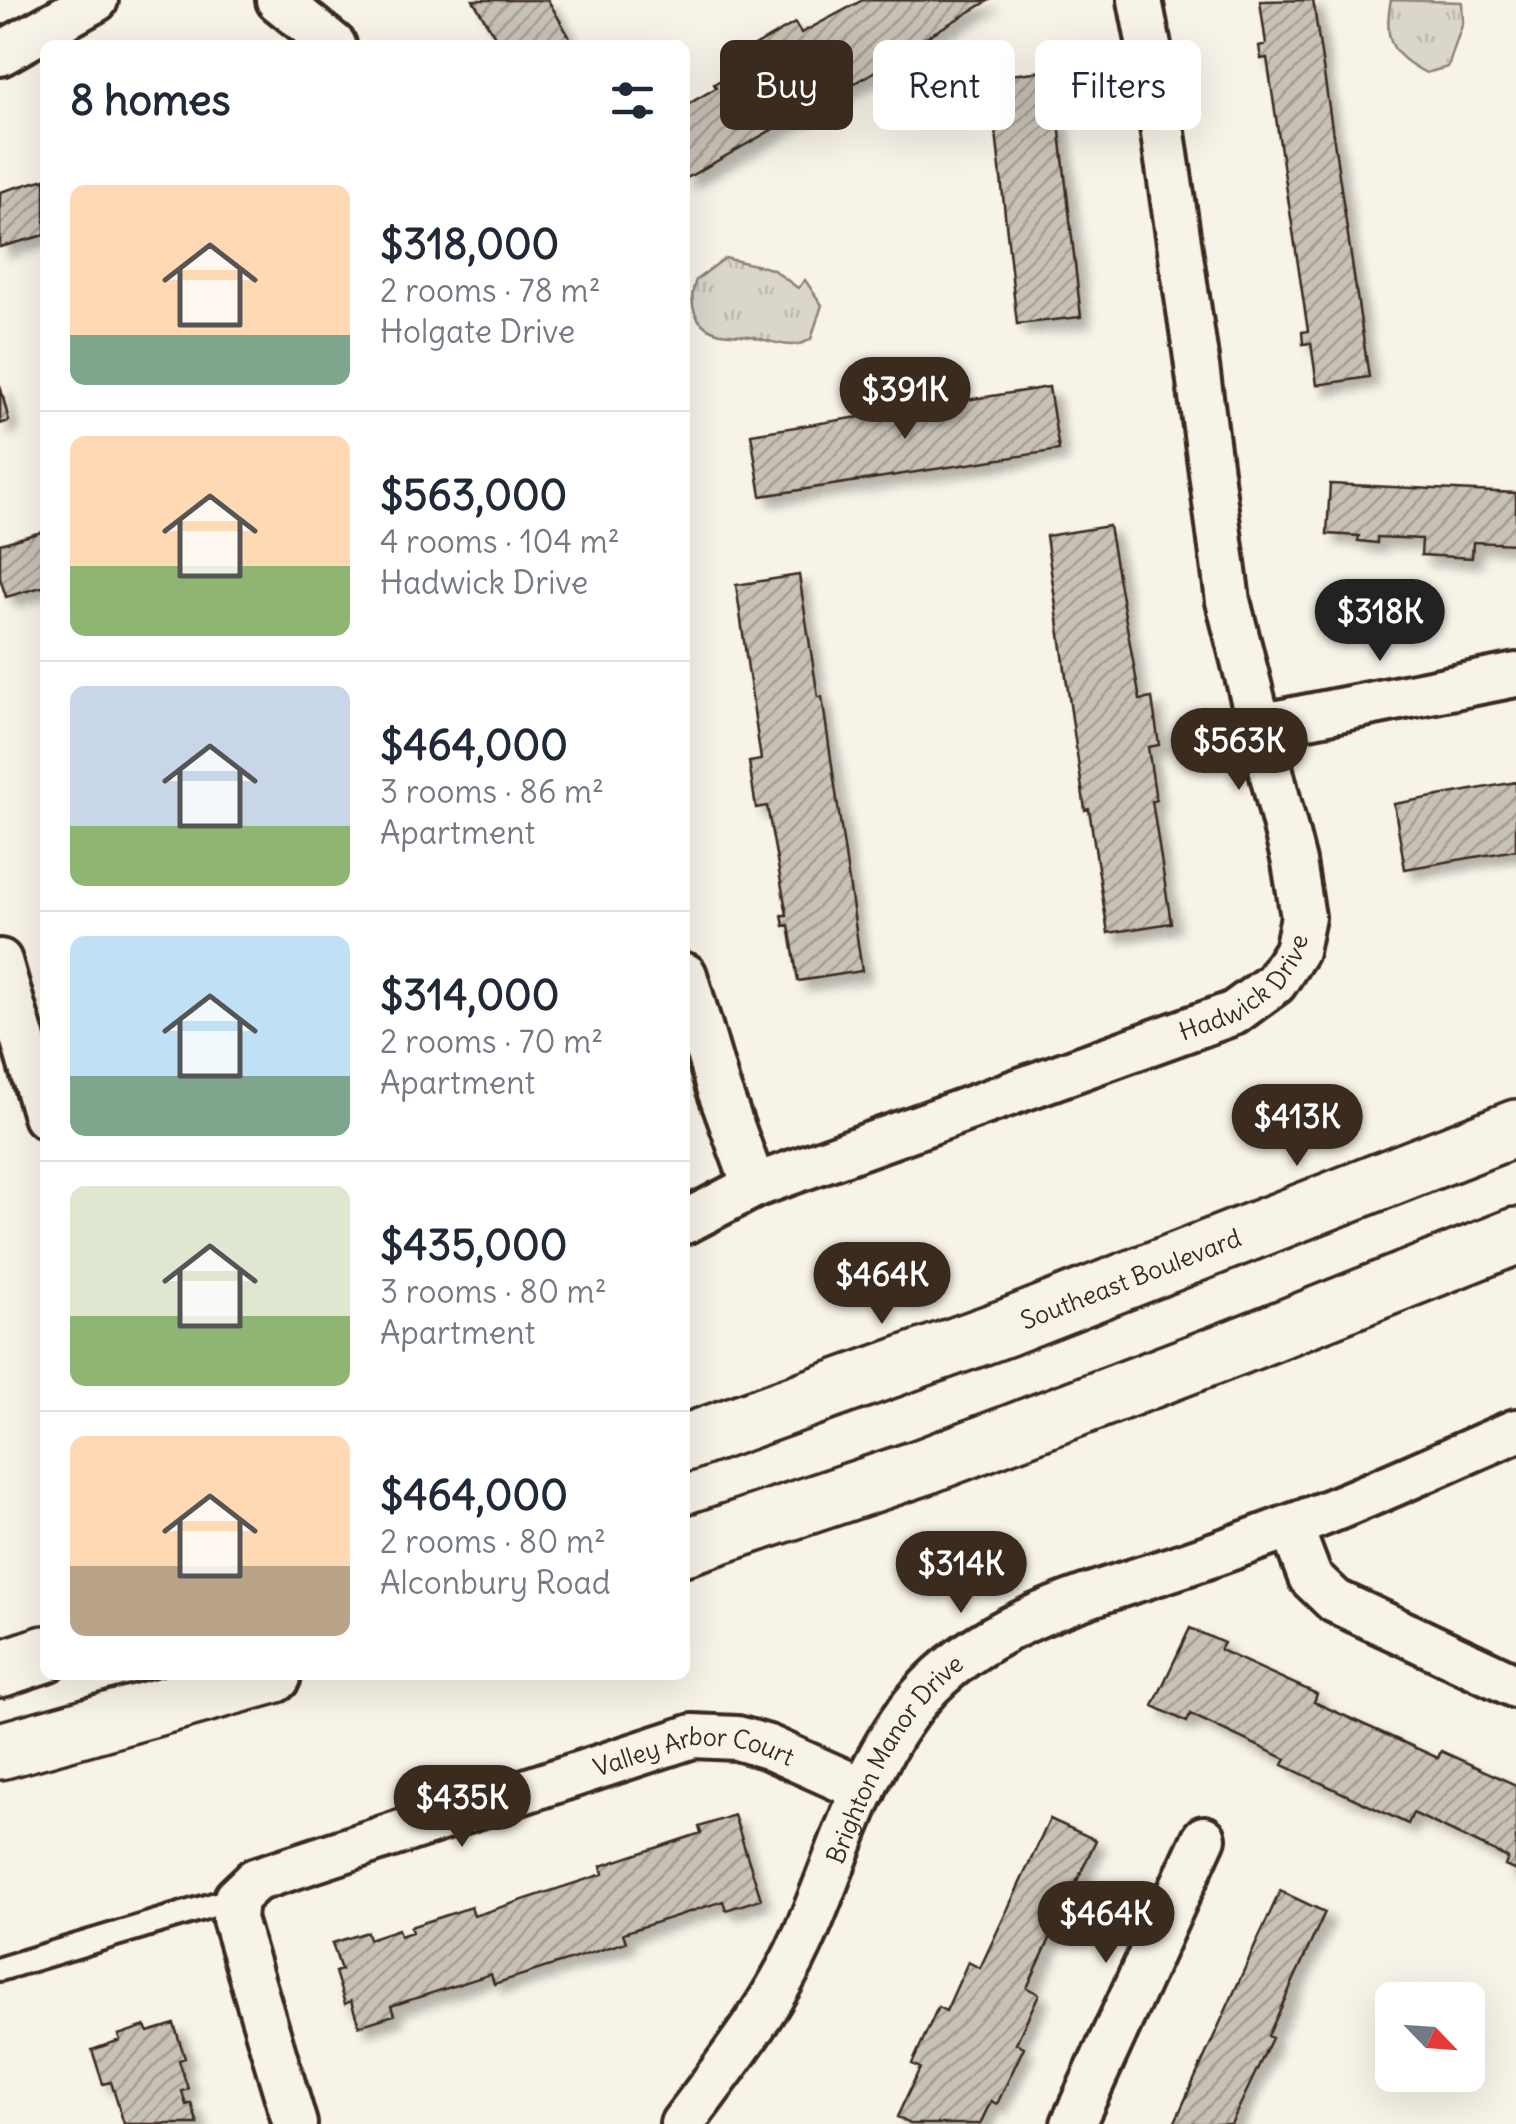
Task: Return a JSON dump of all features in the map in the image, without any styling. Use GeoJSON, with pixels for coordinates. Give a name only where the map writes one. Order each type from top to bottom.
{"type":"FeatureCollection","features":[{"type":"Feature","properties":{"kind":"main road","name":"Southeast Boulevard"},"geometry":{"type":"LineString","coordinates":[[690,1441],[1008,1327],[1516,1128]]}},
{"type":"Feature","properties":{"kind":"main road"},"geometry":{"type":"LineString","coordinates":[[690,1545],[920,1468],[1516,1236]]}},
{"type":"Feature","properties":{"kind":"main road"},"geometry":{"type":"LineString","coordinates":[[0,1638],[40,1636]]}},
{"type":"Feature","properties":{"kind":"main road"},"geometry":{"type":"LineString","coordinates":[[0,1668],[40,1656]]}},
{"type":"Feature","properties":{"kind":"main road"},"geometry":{"type":"LineString","coordinates":[[6,1753],[256,1680]]}},
{"type":"Feature","properties":{"kind":"street"},"geometry":{"type":"LineString","coordinates":[[0,54],[96,0]]}},
{"type":"Feature","properties":{"kind":"street"},"geometry":{"type":"LineString","coordinates":[[278,0],[328,40]]}},
{"type":"Feature","properties":{"kind":"street","name":"Hadwick Drive"},"geometry":{"type":"LineString","coordinates":[[690,1219],[754,1186],[1234,1014],[1275,983],[1296,950],[1303,917],[1294,862],[1228,601],[1196,351],[1140,0]]}},
{"type":"Feature","properties":{"kind":"street"},"geometry":{"type":"LineString","coordinates":[[1258,726],[1516,676]]}},
{"type":"Feature","properties":{"kind":"street"},"geometry":{"type":"LineString","coordinates":[[0,961],[40,1099]]}},
{"type":"Feature","properties":{"kind":"street"},"geometry":{"type":"LineString","coordinates":[[690,992],[718,1087],[754,1186]]}},
{"type":"Feature","properties":{"kind":"street","name":"Brighton Manor Drive"},"geometry":{"type":"LineString","coordinates":[[682,2124],[742,2044],[802,1942],[864,1790],[903,1719],[961,1658],[1092,1592],[1291,1526],[1516,1431]]}},
{"type":"Feature","properties":{"kind":"street"},"geometry":{"type":"LineString","coordinates":[[1291,1526],[1310,1577],[1335,1601],[1516,1686]]}},
{"type":"Feature","properties":{"kind":"street","name":"Valley Arbor Court"},"geometry":{"type":"LineString","coordinates":[[236,1898],[255,1880],[693,1736],[737,1738],[768,1746],[864,1790]]}},
{"type":"Feature","properties":{"kind":"street"},"geometry":{"type":"LineString","coordinates":[[1072,2124],[1204,1838]]}},
{"type":"Feature","properties":{"kind":"street"},"geometry":{"type":"LineString","coordinates":[[236,1898],[234,1918],[294,2124]]}},
{"type":"Feature","properties":{"kind":"lane"},"geometry":{"type":"LineString","coordinates":[[0,1969],[236,1898]]}},
{"type":"Feature","properties":{"kind":"green space"},"geometry":{"type":"Polygon","coordinates":[[[1391,0],[1462,2],[1463,22],[1448,67],[1426,73],[1397,53],[1389,36],[1391,0]]]}},
{"type":"Feature","properties":{"kind":"green space"},"geometry":{"type":"Polygon","coordinates":[[[725,258],[772,269],[798,288],[805,280],[822,305],[811,339],[796,345],[781,344],[717,332],[702,324],[693,304],[696,280],[725,258]]]}},
{"type":"Feature","properties":{"kind":"building"},"geometry":{"type":"Polygon","coordinates":[[[473,0],[548,0],[571,40],[497,40],[473,0]]]}},
{"type":"Feature","properties":{"kind":"building"},"geometry":{"type":"Polygon","coordinates":[[[863,0],[988,1],[922,40],[873,40],[873,73],[853,84],[853,40],[765,40],[795,23],[801,33],[863,0]]]}},
{"type":"Feature","properties":{"kind":"building"},"geometry":{"type":"Polygon","coordinates":[[[1313,0],[1369,377],[1317,385],[1311,343],[1303,344],[1302,332],[1308,331],[1267,58],[1261,59],[1259,46],[1266,44],[1260,1],[1313,0]]]}},
{"type":"Feature","properties":{"kind":"building"},"geometry":{"type":"Polygon","coordinates":[[[1035,72],[1035,130],[1060,130],[1081,317],[1017,324],[996,130],[1015,130],[1015,74],[1035,72]]]}},
{"type":"Feature","properties":{"kind":"building"},"geometry":{"type":"Polygon","coordinates":[[[720,81],[720,130],[772,130],[690,176],[690,103],[716,88],[714,84],[720,81]]]}},
{"type":"Feature","properties":{"kind":"building"},"geometry":{"type":"Polygon","coordinates":[[[40,180],[40,236],[0,247],[0,192],[40,180]]]}},
{"type":"Feature","properties":{"kind":"building"},"geometry":{"type":"Polygon","coordinates":[[[0,385],[9,421],[0,424],[0,385]]]}},
{"type":"Feature","properties":{"kind":"building"},"geometry":{"type":"Polygon","coordinates":[[[1049,387],[1059,450],[761,496],[751,434],[1049,387]]]}},
{"type":"Feature","properties":{"kind":"building"},"geometry":{"type":"Polygon","coordinates":[[[1330,484],[1516,493],[1516,544],[1473,542],[1472,558],[1421,555],[1422,539],[1377,537],[1377,543],[1358,541],[1359,536],[1327,534],[1330,484]]]}},
{"type":"Feature","properties":{"kind":"building"},"geometry":{"type":"Polygon","coordinates":[[[1109,526],[1140,700],[1152,698],[1159,745],[1148,747],[1156,800],[1152,801],[1171,923],[1108,933],[1089,809],[1085,810],[1046,536],[1109,526]]]}},
{"type":"Feature","properties":{"kind":"building"},"geometry":{"type":"Polygon","coordinates":[[[40,532],[40,587],[6,597],[0,578],[0,544],[40,532]]]}},
{"type":"Feature","properties":{"kind":"building"},"geometry":{"type":"Polygon","coordinates":[[[799,575],[818,697],[822,697],[862,971],[798,981],[789,925],[784,926],[782,915],[787,915],[767,806],[756,808],[749,762],[761,760],[736,585],[799,575]]]}},
{"type":"Feature","properties":{"kind":"building"},"geometry":{"type":"Polygon","coordinates":[[[1516,782],[1516,850],[1405,869],[1394,804],[1516,782]]]}},
{"type":"Feature","properties":{"kind":"building"},"geometry":{"type":"Polygon","coordinates":[[[1190,1628],[1224,1643],[1220,1650],[1317,1694],[1314,1702],[1438,1758],[1441,1751],[1516,1785],[1516,1871],[1505,1866],[1508,1858],[1413,1813],[1408,1824],[1283,1765],[1286,1759],[1190,1714],[1187,1722],[1153,1706],[1190,1628]]]}},
{"type":"Feature","properties":{"kind":"building"},"geometry":{"type":"Polygon","coordinates":[[[734,1815],[761,1899],[726,1910],[723,1901],[623,1933],[626,1942],[494,1984],[491,1974],[391,2006],[394,2015],[359,2026],[351,2001],[345,2004],[335,1972],[341,1970],[332,1943],[367,1932],[369,1939],[398,1929],[400,1936],[412,1932],[410,1927],[471,1907],[474,1916],[603,1874],[601,1866],[701,1833],[699,1827],[734,1815]]]}},
{"type":"Feature","properties":{"kind":"building"},"geometry":{"type":"Polygon","coordinates":[[[1050,1819],[1096,1840],[1027,1988],[1039,1994],[1016,2043],[1024,2047],[997,2104],[991,2101],[980,2124],[910,2124],[897,2117],[920,2068],[912,2064],[938,2007],[946,2011],[968,1962],[980,1968],[1050,1819]]]}},
{"type":"Feature","properties":{"kind":"building"},"geometry":{"type":"Polygon","coordinates":[[[1280,1891],[1325,1912],[1268,2036],[1272,2038],[1231,2124],[1174,2124],[1280,1891]]]}},
{"type":"Feature","properties":{"kind":"building"},"geometry":{"type":"Polygon","coordinates":[[[174,2024],[185,2058],[179,2060],[188,2089],[182,2091],[198,2124],[124,2124],[111,2082],[103,2084],[92,2050],[145,2026],[148,2032],[174,2024]]]}}]}
